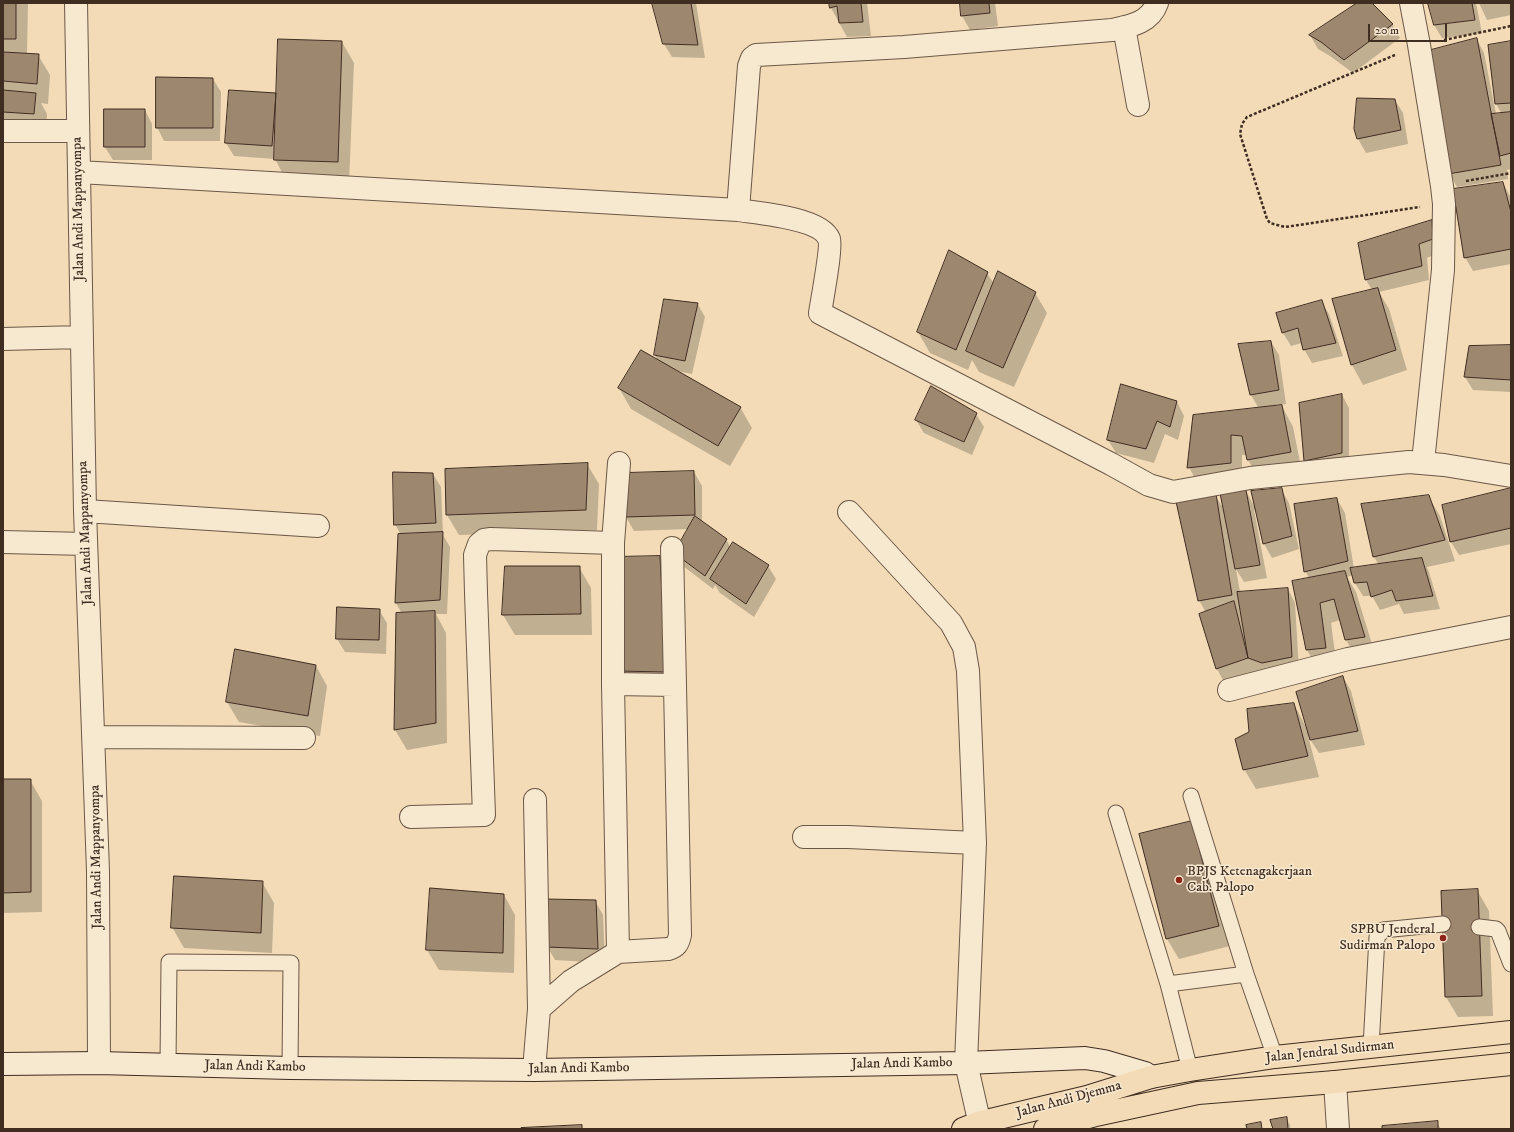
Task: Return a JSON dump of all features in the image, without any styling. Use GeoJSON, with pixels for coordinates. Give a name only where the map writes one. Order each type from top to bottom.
{"type":"FeatureCollection","features":[{"type":"Feature","properties":{"kind":"highway","name":"Jalan Jendral Sudirman"},"geometry":{"type":"LineString","coordinates":[[1151,1077],[1275,1057],[1511,1032]]}},
{"type":"Feature","properties":{"kind":"highway","name":"Jalan Jendral Sudirman"},"geometry":{"type":"LineString","coordinates":[[1159,1101],[1198,1093],[1335,1082],[1511,1064]]}},
{"type":"Feature","properties":{"kind":"highway"},"geometry":{"type":"LineString","coordinates":[[1151,1077],[1159,1101]]}},
{"type":"Feature","properties":{"kind":"highway","name":"Jalan Andi Djemma"},"geometry":{"type":"LineString","coordinates":[[974,1127],[1087,1097],[1151,1077]]}},
{"type":"Feature","properties":{"kind":"highway","name":"Jalan Andi Djemma"},"geometry":{"type":"LineString","coordinates":[[1045,1129],[1096,1115],[1159,1101]]}},
{"type":"Feature","properties":{"kind":"street","name":"Jalan Andi Mappanyompa"},"geometry":{"type":"LineString","coordinates":[[76,3],[85,511],[98,871],[99,1063]]}},
{"type":"Feature","properties":{"kind":"street"},"geometry":{"type":"LineString","coordinates":[[738,210],[749,66],[752,58],[756,55],[904,47],[1112,30],[1124,28],[1145,20],[1154,12],[1157,3]]}},
{"type":"Feature","properties":{"kind":"street"},"geometry":{"type":"LineString","coordinates":[[1411,3],[1443,195],[1444,270],[1423,462]]}},
{"type":"Feature","properties":{"kind":"street"},"geometry":{"type":"LineString","coordinates":[[1124,28],[1138,105]]}},
{"type":"Feature","properties":{"kind":"street"},"geometry":{"type":"LineString","coordinates":[[3,131],[78,131]]}},
{"type":"Feature","properties":{"kind":"street"},"geometry":{"type":"LineString","coordinates":[[79,172],[738,210],[796,219],[810,224],[826,234],[830,243],[820,313],[1149,485],[1173,492],[1250,478],[1409,462],[1423,462],[1469,468],[1511,476]]}},
{"type":"Feature","properties":{"kind":"street"},"geometry":{"type":"LineString","coordinates":[[3,339],[81,337]]}},
{"type":"Feature","properties":{"kind":"street"},"geometry":{"type":"LineString","coordinates":[[618,952],[613,684],[613,543],[619,463]]}},
{"type":"Feature","properties":{"kind":"street"},"geometry":{"type":"LineString","coordinates":[[85,511],[318,526]]}},
{"type":"Feature","properties":{"kind":"street"},"geometry":{"type":"LineString","coordinates":[[849,512],[951,623],[964,647],[968,671],[974,843],[966,1063],[974,1127]]}},
{"type":"Feature","properties":{"kind":"street"},"geometry":{"type":"LineString","coordinates":[[411,817],[484,815],[476,593],[476,555],[478,544],[484,540],[491,539],[613,543]]}},
{"type":"Feature","properties":{"kind":"street"},"geometry":{"type":"LineString","coordinates":[[3,542],[86,544]]}},
{"type":"Feature","properties":{"kind":"street"},"geometry":{"type":"LineString","coordinates":[[539,1009],[571,981],[618,952],[668,949],[677,945],[680,935],[672,548]]}},
{"type":"Feature","properties":{"kind":"street"},"geometry":{"type":"LineString","coordinates":[[1229,690],[1348,659],[1511,627]]}},
{"type":"Feature","properties":{"kind":"street"},"geometry":{"type":"LineString","coordinates":[[613,684],[675,685]]}},
{"type":"Feature","properties":{"kind":"street"},"geometry":{"type":"LineString","coordinates":[[94,737],[304,738]]}},
{"type":"Feature","properties":{"kind":"street"},"geometry":{"type":"LineString","coordinates":[[534,1070],[539,1009],[535,800]]}},
{"type":"Feature","properties":{"kind":"street"},"geometry":{"type":"LineString","coordinates":[[804,837],[848,837],[974,843]]}},
{"type":"Feature","properties":{"kind":"street","name":"Jalan Andi Kambo"},"geometry":{"type":"LineString","coordinates":[[3,1064],[99,1063],[290,1068],[534,1070],[966,1063],[1085,1058],[1110,1063],[1145,1073],[1151,1077]]}},
{"type":"Feature","properties":{"kind":"street"},"geometry":{"type":"LineString","coordinates":[[1335,1082],[1338,1129]]}},
{"type":"Feature","properties":{"kind":"lane"},"geometry":{"type":"LineString","coordinates":[[1191,796],[1246,974],[1275,1057]]}},
{"type":"Feature","properties":{"kind":"lane"},"geometry":{"type":"LineString","coordinates":[[1116,813],[1168,984],[1190,1070]]}},
{"type":"Feature","properties":{"kind":"lane"},"geometry":{"type":"LineString","coordinates":[[1371,1047],[1378,937],[1384,930],[1443,924]]}},
{"type":"Feature","properties":{"kind":"lane"},"geometry":{"type":"LineString","coordinates":[[1479,927],[1496,929],[1498,931],[1511,964]]}},
{"type":"Feature","properties":{"kind":"lane"},"geometry":{"type":"LineString","coordinates":[[168,1065],[169,962],[291,963],[290,1068]]}},
{"type":"Feature","properties":{"kind":"lane"},"geometry":{"type":"LineString","coordinates":[[1168,984],[1246,974]]}},
{"type":"Feature","properties":{"kind":"path"},"geometry":{"type":"LineString","coordinates":[[1511,26],[1419,45],[1247,117],[1242,124],[1240,134],[1267,219],[1270,223],[1278,226],[1285,227],[1443,195],[1511,173]]}},
{"type":"Feature","properties":{"kind":"building"},"geometry":{"type":"Polygon","coordinates":[[[3,3],[16,3],[16,39],[3,39],[3,3]]]}},
{"type":"Feature","properties":{"kind":"building"},"geometry":{"type":"Polygon","coordinates":[[[652,3],[691,3],[698,45],[663,44],[652,3]]]}},
{"type":"Feature","properties":{"kind":"building"},"geometry":{"type":"Polygon","coordinates":[[[829,3],[861,3],[863,22],[839,23],[837,6],[830,8],[829,3]]]}},
{"type":"Feature","properties":{"kind":"building"},"geometry":{"type":"Polygon","coordinates":[[[960,3],[989,3],[990,13],[961,16],[960,3]]]}},
{"type":"Feature","properties":{"kind":"building"},"geometry":{"type":"Polygon","coordinates":[[[1357,3],[1372,3],[1393,24],[1344,60],[1321,42],[1309,35],[1357,3]]]}},
{"type":"Feature","properties":{"kind":"building"},"geometry":{"type":"Polygon","coordinates":[[[1428,3],[1472,3],[1475,20],[1434,25],[1428,3]]]}},
{"type":"Feature","properties":{"kind":"building"},"geometry":{"type":"Polygon","coordinates":[[[1477,38],[1501,165],[1448,174],[1431,50],[1477,38]]]}},
{"type":"Feature","properties":{"kind":"building"},"geometry":{"type":"Polygon","coordinates":[[[278,39],[342,41],[338,162],[274,160],[278,39]]]}},
{"type":"Feature","properties":{"kind":"building"},"geometry":{"type":"Polygon","coordinates":[[[1511,41],[1511,103],[1495,104],[1488,45],[1511,41]]]}},
{"type":"Feature","properties":{"kind":"building"},"geometry":{"type":"Polygon","coordinates":[[[3,52],[39,54],[37,84],[3,81],[3,52]]]}},
{"type":"Feature","properties":{"kind":"building"},"geometry":{"type":"Polygon","coordinates":[[[156,77],[213,78],[213,128],[156,128],[156,77]]]}},
{"type":"Feature","properties":{"kind":"building"},"geometry":{"type":"Polygon","coordinates":[[[3,90],[36,93],[34,114],[3,112],[3,90]]]}},
{"type":"Feature","properties":{"kind":"building"},"geometry":{"type":"Polygon","coordinates":[[[229,90],[276,93],[272,146],[225,143],[229,90]]]}},
{"type":"Feature","properties":{"kind":"building"},"geometry":{"type":"Polygon","coordinates":[[[1357,98],[1395,99],[1401,130],[1357,139],[1354,129],[1357,98]]]}},
{"type":"Feature","properties":{"kind":"building"},"geometry":{"type":"Polygon","coordinates":[[[104,109],[145,109],[145,147],[104,147],[104,109]]]}},
{"type":"Feature","properties":{"kind":"building"},"geometry":{"type":"Polygon","coordinates":[[[1511,112],[1511,153],[1500,156],[1491,114],[1511,112]]]}},
{"type":"Feature","properties":{"kind":"building"},"geometry":{"type":"Polygon","coordinates":[[[1503,182],[1511,212],[1511,249],[1464,258],[1453,189],[1503,182]]]}},
{"type":"Feature","properties":{"kind":"building"},"geometry":{"type":"Polygon","coordinates":[[[1432,220],[1433,239],[1419,244],[1422,266],[1365,280],[1358,243],[1432,220]]]}},
{"type":"Feature","properties":{"kind":"building"},"geometry":{"type":"Polygon","coordinates":[[[949,250],[988,272],[956,350],[917,332],[949,250]]]}},
{"type":"Feature","properties":{"kind":"building"},"geometry":{"type":"Polygon","coordinates":[[[998,271],[1036,292],[1003,368],[966,351],[998,271]]]}},
{"type":"Feature","properties":{"kind":"building"},"geometry":{"type":"Polygon","coordinates":[[[1378,288],[1396,350],[1351,365],[1332,299],[1378,288]]]}},
{"type":"Feature","properties":{"kind":"building"},"geometry":{"type":"Polygon","coordinates":[[[664,299],[698,303],[685,361],[654,355],[664,299]]]}},
{"type":"Feature","properties":{"kind":"building"},"geometry":{"type":"Polygon","coordinates":[[[1322,300],[1336,343],[1303,350],[1298,328],[1282,333],[1276,313],[1322,300]]]}},
{"type":"Feature","properties":{"kind":"building"},"geometry":{"type":"Polygon","coordinates":[[[1271,341],[1279,390],[1250,395],[1238,344],[1271,341]]]}},
{"type":"Feature","properties":{"kind":"building"},"geometry":{"type":"Polygon","coordinates":[[[1511,345],[1511,380],[1464,377],[1469,346],[1511,345]]]}},
{"type":"Feature","properties":{"kind":"building"},"geometry":{"type":"Polygon","coordinates":[[[641,350],[741,407],[718,446],[618,388],[641,350]]]}},
{"type":"Feature","properties":{"kind":"building"},"geometry":{"type":"Polygon","coordinates":[[[1121,384],[1177,401],[1170,427],[1157,421],[1146,449],[1107,440],[1121,384]]]}},
{"type":"Feature","properties":{"kind":"building"},"geometry":{"type":"Polygon","coordinates":[[[931,386],[977,413],[964,442],[915,420],[931,386]]]}},
{"type":"Feature","properties":{"kind":"building"},"geometry":{"type":"Polygon","coordinates":[[[1342,394],[1342,453],[1304,461],[1299,403],[1342,394]]]}},
{"type":"Feature","properties":{"kind":"building"},"geometry":{"type":"Polygon","coordinates":[[[1282,405],[1291,452],[1247,460],[1242,436],[1231,435],[1231,463],[1187,468],[1193,415],[1282,405]]]}},
{"type":"Feature","properties":{"kind":"building"},"geometry":{"type":"Polygon","coordinates":[[[588,463],[586,510],[446,515],[445,469],[588,463]]]}},
{"type":"Feature","properties":{"kind":"building"},"geometry":{"type":"Polygon","coordinates":[[[694,471],[695,515],[625,517],[625,473],[694,471]]]}},
{"type":"Feature","properties":{"kind":"building"},"geometry":{"type":"Polygon","coordinates":[[[393,472],[433,473],[436,523],[394,525],[393,472]]]}},
{"type":"Feature","properties":{"kind":"building"},"geometry":{"type":"Polygon","coordinates":[[[1282,488],[1292,536],[1263,544],[1251,491],[1282,488]]]}},
{"type":"Feature","properties":{"kind":"building"},"geometry":{"type":"Polygon","coordinates":[[[1511,488],[1511,528],[1450,542],[1442,505],[1511,488]]]}},
{"type":"Feature","properties":{"kind":"building"},"geometry":{"type":"Polygon","coordinates":[[[1246,490],[1260,565],[1235,569],[1220,493],[1246,490]]]}},
{"type":"Feature","properties":{"kind":"building"},"geometry":{"type":"Polygon","coordinates":[[[1216,494],[1232,595],[1198,601],[1175,497],[1216,494]]]}},
{"type":"Feature","properties":{"kind":"building"},"geometry":{"type":"Polygon","coordinates":[[[1429,495],[1445,540],[1373,557],[1361,504],[1429,495]]]}},
{"type":"Feature","properties":{"kind":"building"},"geometry":{"type":"Polygon","coordinates":[[[1337,498],[1348,561],[1304,572],[1294,504],[1337,498]]]}},
{"type":"Feature","properties":{"kind":"building"},"geometry":{"type":"Polygon","coordinates":[[[695,516],[727,539],[705,576],[674,553],[695,516]]]}},
{"type":"Feature","properties":{"kind":"building"},"geometry":{"type":"Polygon","coordinates":[[[443,532],[440,600],[395,603],[398,534],[443,532]]]}},
{"type":"Feature","properties":{"kind":"building"},"geometry":{"type":"Polygon","coordinates":[[[733,542],[769,565],[746,604],[710,579],[733,542]]]}},
{"type":"Feature","properties":{"kind":"building"},"geometry":{"type":"Polygon","coordinates":[[[660,556],[666,672],[618,671],[614,557],[660,556]]]}},
{"type":"Feature","properties":{"kind":"building"},"geometry":{"type":"Polygon","coordinates":[[[1422,558],[1433,596],[1396,601],[1392,590],[1371,597],[1367,582],[1354,583],[1350,568],[1422,558]]]}},
{"type":"Feature","properties":{"kind":"building"},"geometry":{"type":"Polygon","coordinates":[[[505,566],[580,566],[581,614],[502,615],[505,566]]]}},
{"type":"Feature","properties":{"kind":"building"},"geometry":{"type":"Polygon","coordinates":[[[1345,571],[1365,637],[1345,640],[1334,599],[1320,603],[1326,648],[1306,650],[1292,581],[1345,571]]]}},
{"type":"Feature","properties":{"kind":"building"},"geometry":{"type":"Polygon","coordinates":[[[1288,588],[1292,657],[1262,663],[1248,658],[1237,592],[1288,588]]]}},
{"type":"Feature","properties":{"kind":"building"},"geometry":{"type":"Polygon","coordinates":[[[1234,601],[1248,658],[1216,669],[1199,614],[1234,601]]]}},
{"type":"Feature","properties":{"kind":"building"},"geometry":{"type":"Polygon","coordinates":[[[337,607],[380,609],[379,640],[336,639],[337,607]]]}},
{"type":"Feature","properties":{"kind":"building"},"geometry":{"type":"Polygon","coordinates":[[[435,611],[436,723],[394,730],[396,613],[435,611]]]}},
{"type":"Feature","properties":{"kind":"building"},"geometry":{"type":"Polygon","coordinates":[[[235,649],[316,665],[308,716],[226,702],[235,649]]]}},
{"type":"Feature","properties":{"kind":"building"},"geometry":{"type":"Polygon","coordinates":[[[1343,676],[1358,731],[1310,740],[1296,692],[1343,676]]]}},
{"type":"Feature","properties":{"kind":"building"},"geometry":{"type":"Polygon","coordinates":[[[1294,703],[1308,756],[1243,770],[1235,739],[1249,732],[1247,709],[1294,703]]]}},
{"type":"Feature","properties":{"kind":"building"},"geometry":{"type":"Polygon","coordinates":[[[3,779],[31,779],[31,892],[3,893],[3,779]]]}},
{"type":"Feature","properties":{"kind":"building","name":"BPJS Ketenagakerjaan Cab. Palopo"},"geometry":{"type":"Polygon","coordinates":[[[1192,821],[1219,926],[1166,939],[1139,834],[1192,821]]]}},
{"type":"Feature","properties":{"kind":"building"},"geometry":{"type":"Polygon","coordinates":[[[174,876],[263,881],[261,933],[171,928],[174,876]]]}},
{"type":"Feature","properties":{"kind":"building"},"geometry":{"type":"Polygon","coordinates":[[[430,888],[504,894],[503,953],[426,950],[430,888]]]}},
{"type":"Feature","properties":{"kind":"building"},"geometry":{"type":"Polygon","coordinates":[[[1478,889],[1482,996],[1445,997],[1441,891],[1478,889]]]}},
{"type":"Feature","properties":{"kind":"building"},"geometry":{"type":"Polygon","coordinates":[[[546,899],[596,900],[598,949],[546,947],[546,899]]]}},
{"type":"Feature","properties":{"kind":"building"},"geometry":{"type":"Polygon","coordinates":[[[1287,1117],[1288,1129],[1273,1129],[1270,1120],[1287,1117]]]}},
{"type":"Feature","properties":{"kind":"building"},"geometry":{"type":"Polygon","coordinates":[[[1438,1121],[1438,1129],[1382,1129],[1382,1126],[1438,1121]]]}},
{"type":"Feature","properties":{"kind":"building"},"geometry":{"type":"Polygon","coordinates":[[[1261,1122],[1262,1129],[1247,1129],[1246,1125],[1261,1122]]]}},
{"type":"Feature","properties":{"kind":"building"},"geometry":{"type":"Polygon","coordinates":[[[582,1125],[582,1129],[521,1129],[521,1128],[582,1125]]]}},
{"type":"Feature","properties":{"kind":"place","name":"BPJS Ketenagakerjaan Cab. Palopo"},"geometry":{"type":"Point","coordinates":[1179,880]}},
{"type":"Feature","properties":{"kind":"place","name":"SPBU Jenderal Sudirman Palopo"},"geometry":{"type":"Point","coordinates":[1443,938]}}]}
